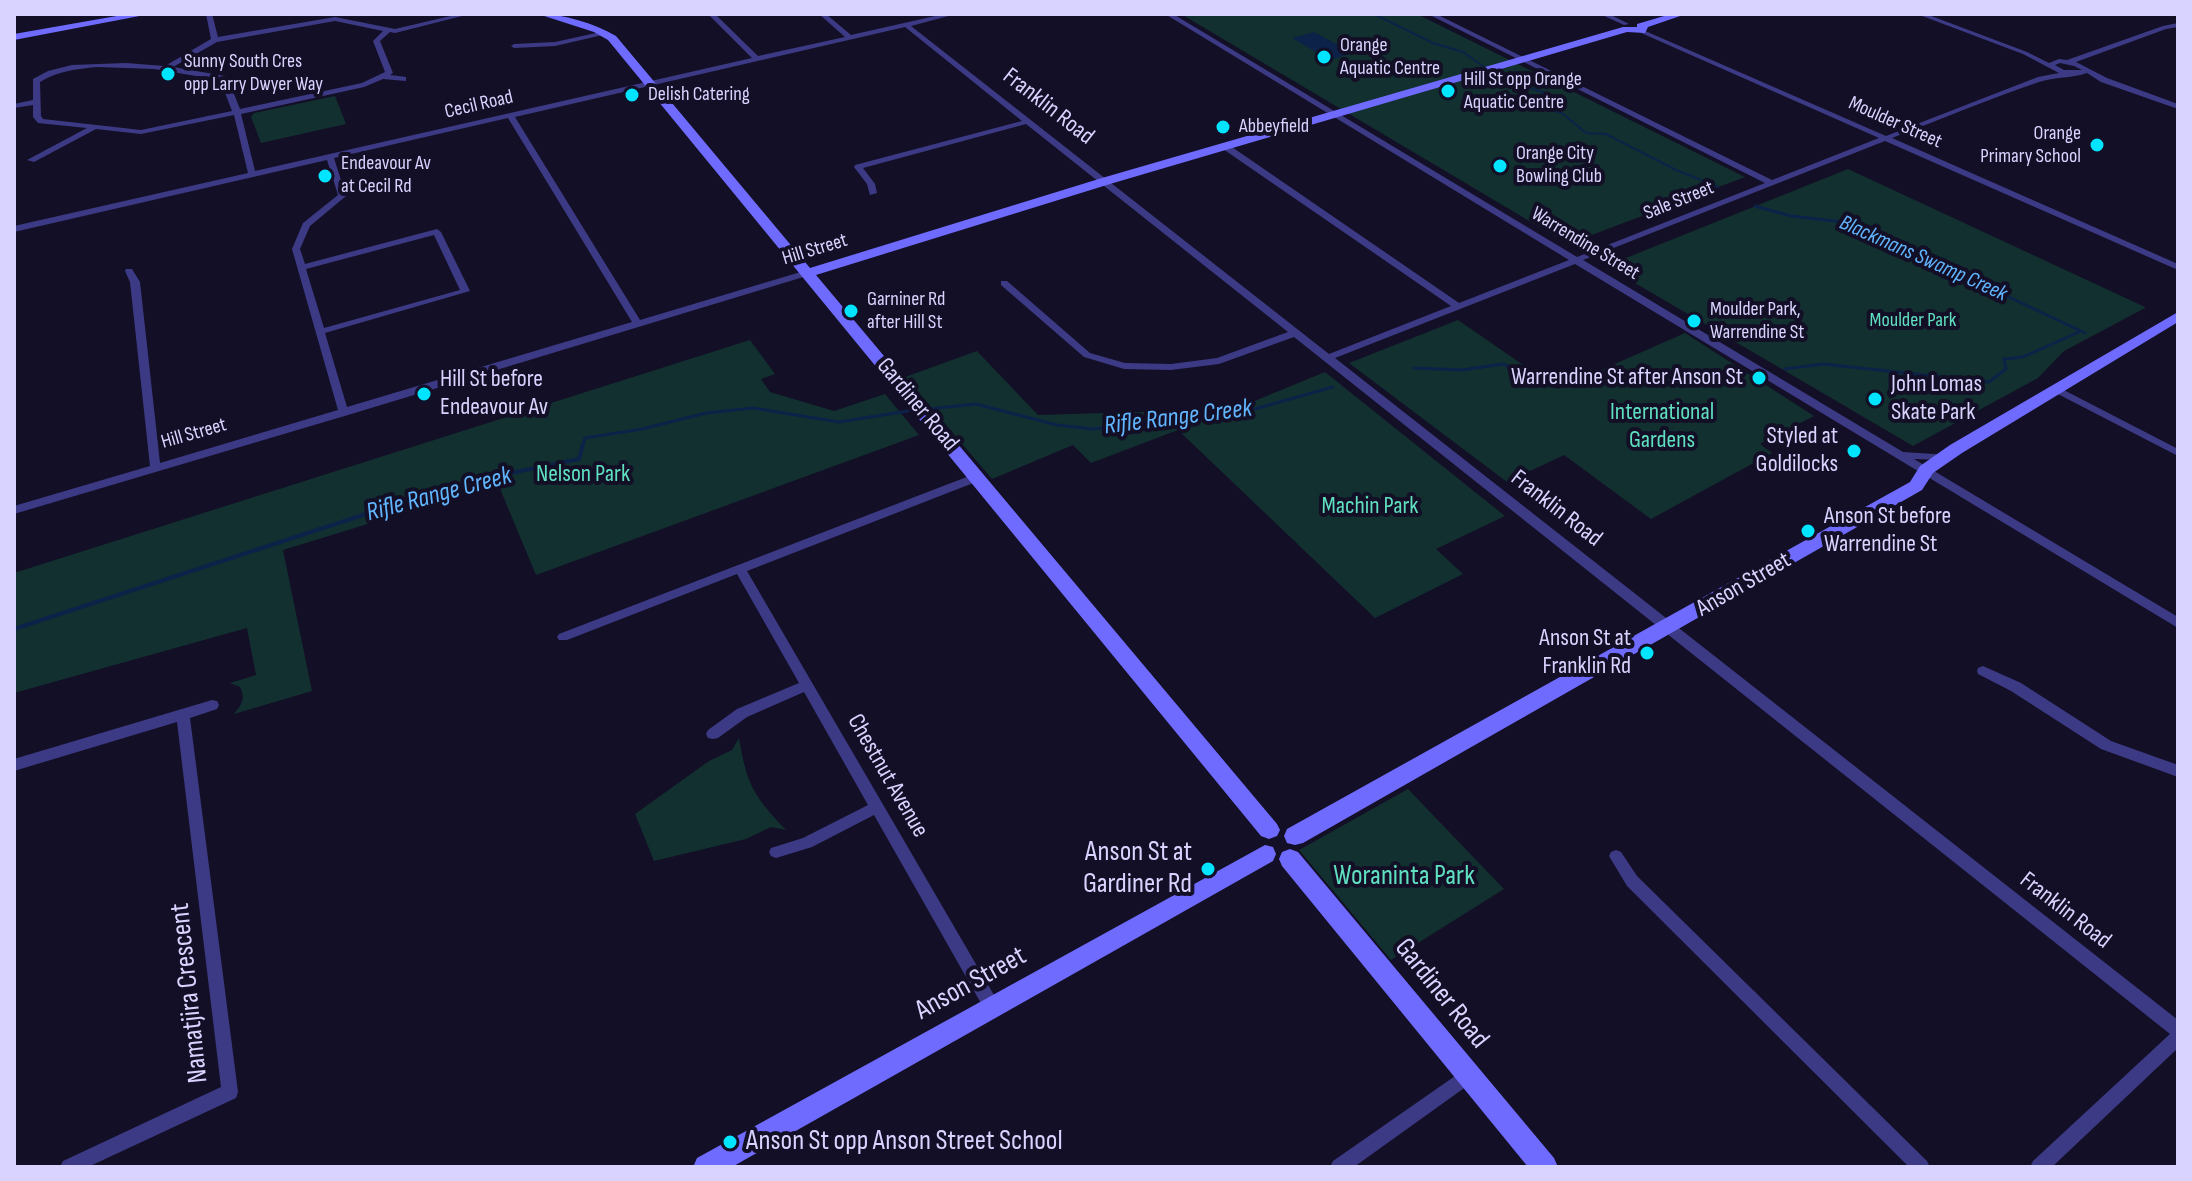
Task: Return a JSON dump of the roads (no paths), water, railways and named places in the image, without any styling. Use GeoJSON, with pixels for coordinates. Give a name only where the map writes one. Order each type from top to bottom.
{"type":"FeatureCollection","features":[{"type":"Feature","properties":{"kind":"street"},"geometry":{"type":"LineString","coordinates":[[14,37],[109,17],[145,14]]}},
{"type":"Feature","properties":{"kind":"street"},"geometry":{"type":"LineString","coordinates":[[209,14],[215,40]]}},
{"type":"Feature","properties":{"kind":"street"},"geometry":{"type":"LineString","coordinates":[[164,69],[215,40],[335,19],[387,31],[447,21],[467,14]]}},
{"type":"Feature","properties":{"kind":"street"},"geometry":{"type":"LineString","coordinates":[[543,14],[605,33]]}},
{"type":"Feature","properties":{"kind":"street"},"geometry":{"type":"LineString","coordinates":[[711,14],[757,59]]}},
{"type":"Feature","properties":{"kind":"street"},"geometry":{"type":"LineString","coordinates":[[822,14],[850,38]]}},
{"type":"Feature","properties":{"kind":"street","name":"Cecil Road"},"geometry":{"type":"LineString","coordinates":[[14,229],[953,14]]}},
{"type":"Feature","properties":{"kind":"street","name":"Warrendine Street"},"geometry":{"type":"LineString","coordinates":[[1168,14],[2178,623]]}},
{"type":"Feature","properties":{"kind":"street"},"geometry":{"type":"LineString","coordinates":[[1431,14],[1772,183]]}},
{"type":"Feature","properties":{"kind":"street"},"geometry":{"type":"LineString","coordinates":[[1603,14],[1627,27],[1641,28],[1681,14]]}},
{"type":"Feature","properties":{"kind":"street"},"geometry":{"type":"LineString","coordinates":[[1920,14],[2057,64],[2085,70],[2178,108]]}},
{"type":"Feature","properties":{"kind":"street","name":"Franklin Road"},"geometry":{"type":"LineString","coordinates":[[906,25],[2178,1030]]}},
{"type":"Feature","properties":{"kind":"street","name":"Sale Street"},"geometry":{"type":"LineString","coordinates":[[2041,79],[2057,64],[2176,26]]}},
{"type":"Feature","properties":{"kind":"street","name":"Sale Street"},"geometry":{"type":"LineString","coordinates":[[1330,357],[2041,79],[2085,70],[2089,62],[2175,30],[2176,26]]}},
{"type":"Feature","properties":{"kind":"street","name":"Hill Street"},"geometry":{"type":"LineString","coordinates":[[14,510],[1106,181],[1495,70],[1627,27]]}},
{"type":"Feature","properties":{"kind":"street","name":"Moulder Street"},"geometry":{"type":"LineString","coordinates":[[1641,28],[2178,267]]}},
{"type":"Feature","properties":{"kind":"street"},"geometry":{"type":"LineString","coordinates":[[385,77],[390,68],[376,41],[387,31]]}},
{"type":"Feature","properties":{"kind":"street"},"geometry":{"type":"LineString","coordinates":[[514,46],[555,44],[605,33]]}},
{"type":"Feature","properties":{"kind":"street","name":"Gardiner Road"},"geometry":{"type":"LineString","coordinates":[[605,33],[977,477],[1267,842]]}},
{"type":"Feature","properties":{"kind":"street"},"geometry":{"type":"LineString","coordinates":[[32,74],[44,75],[104,64],[164,69],[226,80],[252,175]]}},
{"type":"Feature","properties":{"kind":"street"},"geometry":{"type":"LineString","coordinates":[[2057,64],[2072,74],[2178,108]]}},
{"type":"Feature","properties":{"kind":"street"},"geometry":{"type":"LineString","coordinates":[[44,75],[36,81],[37,117],[41,121],[141,132],[364,85],[385,77],[403,79]]}},
{"type":"Feature","properties":{"kind":"street"},"geometry":{"type":"LineString","coordinates":[[14,106],[36,102]]}},
{"type":"Feature","properties":{"kind":"street"},"geometry":{"type":"LineString","coordinates":[[511,116],[638,324]]}},
{"type":"Feature","properties":{"kind":"street"},"geometry":{"type":"LineString","coordinates":[[873,193],[871,184],[858,167],[1029,121]]}},
{"type":"Feature","properties":{"kind":"street"},"geometry":{"type":"LineString","coordinates":[[31,160],[92,129]]}},
{"type":"Feature","properties":{"kind":"street"},"geometry":{"type":"LineString","coordinates":[[1226,147],[1458,307]]}},
{"type":"Feature","properties":{"kind":"street"},"geometry":{"type":"LineString","coordinates":[[330,158],[342,196],[302,232],[296,249],[344,413]]}},
{"type":"Feature","properties":{"kind":"street"},"geometry":{"type":"LineString","coordinates":[[302,267],[437,232],[465,291],[322,331]]}},
{"type":"Feature","properties":{"kind":"street"},"geometry":{"type":"LineString","coordinates":[[129,271],[135,282],[155,466]]}},
{"type":"Feature","properties":{"kind":"street"},"geometry":{"type":"LineString","coordinates":[[1004,283],[1087,355],[1124,366],[1171,367],[1219,361],[1297,332]]}},
{"type":"Feature","properties":{"kind":"street","name":"Anson Street"},"geometry":{"type":"LineString","coordinates":[[1293,847],[1916,486],[1922,481],[1926,470],[1945,457],[2058,390],[2094,364],[2178,316]]}},
{"type":"Feature","properties":{"kind":"street"},"geometry":{"type":"LineString","coordinates":[[2058,390],[2178,453]]}},
{"type":"Feature","properties":{"kind":"street","name":"Warrendine Street"},"geometry":{"type":"LineString","coordinates":[[1901,455],[1945,457]]}},
{"type":"Feature","properties":{"kind":"street"},"geometry":{"type":"LineString","coordinates":[[563,637],[977,477]]}},
{"type":"Feature","properties":{"kind":"street","name":"Chestnut Avenue"},"geometry":{"type":"LineString","coordinates":[[740,569],[992,1007]]}},
{"type":"Feature","properties":{"kind":"street"},"geometry":{"type":"LineString","coordinates":[[1983,671],[2016,687],[2106,745],[2178,771]]}},
{"type":"Feature","properties":{"kind":"street"},"geometry":{"type":"LineString","coordinates":[[713,734],[742,713],[807,685]]}},
{"type":"Feature","properties":{"kind":"street"},"geometry":{"type":"LineString","coordinates":[[14,765],[212,705]]}},
{"type":"Feature","properties":{"kind":"street","name":"Namatjira Crescent"},"geometry":{"type":"LineString","coordinates":[[69,1167],[230,1092],[183,715]]}},
{"type":"Feature","properties":{"kind":"street"},"geometry":{"type":"LineString","coordinates":[[776,852],[807,843],[877,807]]}},
{"type":"Feature","properties":{"kind":"street"},"geometry":{"type":"LineString","coordinates":[[1283,829],[1293,847],[1278,860],[1267,842],[1283,829]]}},
{"type":"Feature","properties":{"kind":"street","name":"Anson Street"},"geometry":{"type":"LineString","coordinates":[[706,1167],[992,1007],[1267,842]]}},
{"type":"Feature","properties":{"kind":"street","name":"Gardiner Road"},"geometry":{"type":"LineString","coordinates":[[1293,847],[1468,1075],[1545,1167]]}},
{"type":"Feature","properties":{"kind":"street"},"geometry":{"type":"LineString","coordinates":[[1616,856],[1632,881],[1921,1167]]}},
{"type":"Feature","properties":{"kind":"street"},"geometry":{"type":"LineString","coordinates":[[2039,1167],[2178,1037]]}},
{"type":"Feature","properties":{"kind":"street"},"geometry":{"type":"LineString","coordinates":[[1339,1167],[1468,1075]]}},
{"type":"Feature","properties":{"kind":"water"},"geometry":{"type":"Polygon","coordinates":[[[1314,32],[1353,53],[1330,60],[1292,38],[1314,32]]]}},
{"type":"Feature","properties":{"kind":"waterway","name":"Blackmans Swamp Creek"},"geometry":{"type":"LineString","coordinates":[[1367,14],[1378,16],[1433,43],[1463,52],[1498,77],[1545,93],[1549,98],[1545,109],[1562,113],[1586,133],[1606,134],[1674,169],[1718,187]]}},
{"type":"Feature","properties":{"kind":"waterway","name":"Blackmans Swamp Creek"},"geometry":{"type":"LineString","coordinates":[[1755,206],[1791,216],[1852,223],[2085,333]]}},
{"type":"Feature","properties":{"kind":"waterway","name":"Rifle Range Creek"},"geometry":{"type":"LineString","coordinates":[[1785,369],[1823,364],[1989,382],[2006,369],[2004,359],[2023,357],[2079,332]]}},
{"type":"Feature","properties":{"kind":"waterway","name":"Rifle Range Creek"},"geometry":{"type":"LineString","coordinates":[[1414,368],[1462,370],[1503,364],[1549,384],[1611,374],[1678,377],[1745,373]]}},
{"type":"Feature","properties":{"kind":"waterway","name":"Rifle Range Creek"},"geometry":{"type":"LineString","coordinates":[[928,409],[976,404],[1057,425],[1092,429],[1237,414],[1333,387]]}},
{"type":"Feature","properties":{"kind":"waterway","name":"Rifle Range Creek"},"geometry":{"type":"LineString","coordinates":[[583,446],[585,438],[642,429],[706,413],[753,408],[839,422],[908,411]]}},
{"type":"Feature","properties":{"kind":"waterway","name":"Rifle Range Creek"},"geometry":{"type":"LineString","coordinates":[[14,629],[415,498],[477,480],[579,459],[583,444]]}},
{"type":"Feature","properties":{"kind":"place","name":"Orange Aquatic Centre"},"geometry":{"type":"Point","coordinates":[1324,57]}},
{"type":"Feature","properties":{"kind":"place","name":"Sunny South Cres opp Larry Dwyer Way"},"geometry":{"type":"Point","coordinates":[168,74]}},
{"type":"Feature","properties":{"kind":"place","name":"Hill St opp Orange Aquatic Centre"},"geometry":{"type":"Point","coordinates":[1448,91]}},
{"type":"Feature","properties":{"kind":"place","name":"Delish Catering"},"geometry":{"type":"Point","coordinates":[632,95]}},
{"type":"Feature","properties":{"kind":"place","name":"Abbeyfield"},"geometry":{"type":"Point","coordinates":[1223,127]}},
{"type":"Feature","properties":{"kind":"place","name":"Orange Primary School"},"geometry":{"type":"Point","coordinates":[2097,145]}},
{"type":"Feature","properties":{"kind":"place","name":"Orange City Bowling Club"},"geometry":{"type":"Point","coordinates":[1500,166]}},
{"type":"Feature","properties":{"kind":"place","name":"Endeavour Av at Cecil Rd"},"geometry":{"type":"Point","coordinates":[325,176]}},
{"type":"Feature","properties":{"kind":"place","name":"Garniner Rd after Hill St"},"geometry":{"type":"Point","coordinates":[851,311]}},
{"type":"Feature","properties":{"kind":"place","name":"Moulder Park, Warrendine St"},"geometry":{"type":"Point","coordinates":[1694,321]}},
{"type":"Feature","properties":{"kind":"place","name":"Warrendine St after Anson St"},"geometry":{"type":"Point","coordinates":[1759,378]}},
{"type":"Feature","properties":{"kind":"place","name":"Hill St before Endeavour Av"},"geometry":{"type":"Point","coordinates":[424,394]}},
{"type":"Feature","properties":{"kind":"place","name":"John Lomas Skate Park"},"geometry":{"type":"Point","coordinates":[1875,399]}},
{"type":"Feature","properties":{"kind":"place","name":"Styled at Goldilocks"},"geometry":{"type":"Point","coordinates":[1854,451]}},
{"type":"Feature","properties":{"kind":"place","name":"Anson St before Warrendine St"},"geometry":{"type":"Point","coordinates":[1808,531]}},
{"type":"Feature","properties":{"kind":"place","name":"Anson St at Franklin Rd"},"geometry":{"type":"Point","coordinates":[1647,653]}},
{"type":"Feature","properties":{"kind":"place","name":"Anson St at Gardiner Rd"},"geometry":{"type":"Point","coordinates":[1208,869]}},
{"type":"Feature","properties":{"kind":"place","name":"Anson St opp Anson Street School"},"geometry":{"type":"Point","coordinates":[730,1142]}},
{"type":"Feature","properties":{"kind":"park label","name":"Moulder Park"},"geometry":{"type":"Point","coordinates":[1913,321]}},
{"type":"Feature","properties":{"kind":"park label","name":"International Gardens"},"geometry":{"type":"Point","coordinates":[1662,427]}},
{"type":"Feature","properties":{"kind":"park label","name":"Nelson Park"},"geometry":{"type":"Point","coordinates":[583,475]}},
{"type":"Feature","properties":{"kind":"park label","name":"Machin Park"},"geometry":{"type":"Point","coordinates":[1370,507]}},
{"type":"Feature","properties":{"kind":"park label","name":"Woraninta Park"},"geometry":{"type":"Point","coordinates":[1404,877]}}]}
